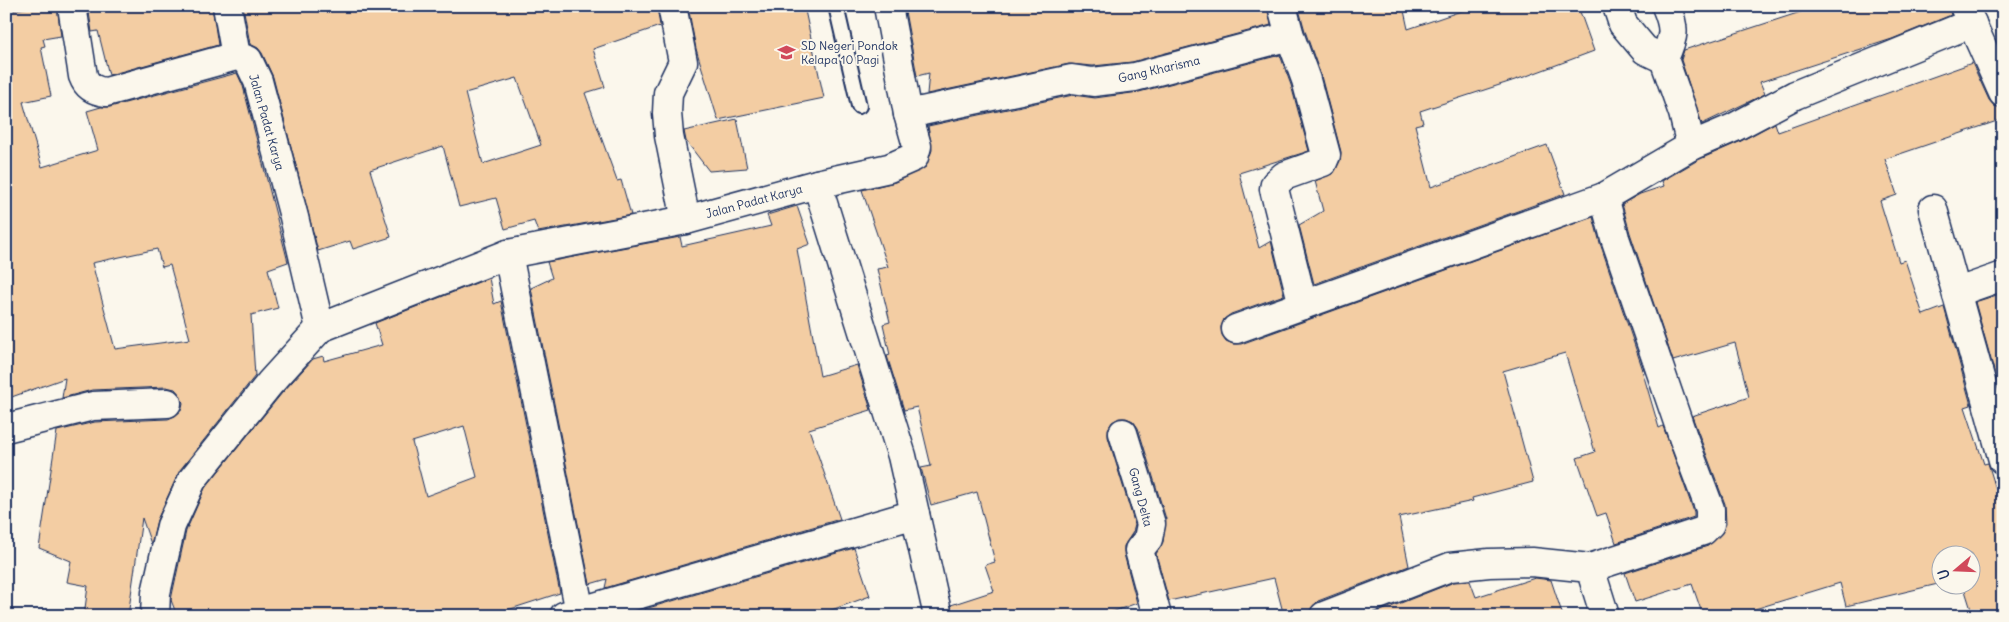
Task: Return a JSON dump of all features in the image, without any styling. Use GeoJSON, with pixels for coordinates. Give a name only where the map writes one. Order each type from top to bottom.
{"type":"FeatureCollection","features":[{"type":"Feature","properties":{"kind":"street"},"geometry":{"type":"LineString","coordinates":[[72,6],[85,82],[93,89],[106,92],[236,56],[227,6]]}},
{"type":"Feature","properties":{"kind":"street"},"geometry":{"type":"LineString","coordinates":[[672,6],[683,62],[668,93],[667,113],[669,136],[686,220]]}},
{"type":"Feature","properties":{"kind":"street"},"geometry":{"type":"LineString","coordinates":[[817,184],[889,168],[914,157],[917,152],[888,6]]}},
{"type":"Feature","properties":{"kind":"street"},"geometry":{"type":"LineString","coordinates":[[1282,6],[1290,36],[1306,80],[1326,155],[1323,162],[1284,176],[1274,184],[1303,305]]}},
{"type":"Feature","properties":{"kind":"street"},"geometry":{"type":"LineString","coordinates":[[1617,6],[1623,24],[1645,50],[1664,59]]}},
{"type":"Feature","properties":{"kind":"street"},"geometry":{"type":"LineString","coordinates":[[1666,6],[1670,17],[1673,38],[1664,59],[1683,113],[1691,146]]}},
{"type":"Feature","properties":{"kind":"street"},"geometry":{"type":"LineString","coordinates":[[1236,328],[1604,197],[1691,146],[1733,128],[1795,95],[1968,14],[2003,93]]}},
{"type":"Feature","properties":{"kind":"street","name":"Gang Kharisma"},"geometry":{"type":"LineString","coordinates":[[908,114],[1072,80],[1093,82],[1135,77],[1290,36]]}},
{"type":"Feature","properties":{"kind":"street","name":"Jalan Padat Karya"},"geometry":{"type":"LineString","coordinates":[[236,56],[248,60],[258,81],[294,217],[320,328]]}},
{"type":"Feature","properties":{"kind":"street","name":"Jalan Padat Karya"},"geometry":{"type":"LineString","coordinates":[[155,616],[156,593],[171,526],[192,480],[270,383],[320,328],[508,254],[686,220],[817,184],[902,456],[938,616]]}},
{"type":"Feature","properties":{"kind":"street"},"geometry":{"type":"LineString","coordinates":[[1324,616],[1450,567],[1489,563],[1532,562],[1590,568],[1704,531],[1710,524],[1710,509],[1683,437],[1615,238],[1604,197]]}},
{"type":"Feature","properties":{"kind":"street"},"geometry":{"type":"LineString","coordinates":[[1932,210],[1957,295],[1963,323],[2001,447]]}},
{"type":"Feature","properties":{"kind":"street"},"geometry":{"type":"LineString","coordinates":[[508,254],[572,614],[915,514]]}},
{"type":"Feature","properties":{"kind":"street"},"geometry":{"type":"LineString","coordinates":[[1957,295],[1970,288],[2003,276]]}},
{"type":"Feature","properties":{"kind":"street"},"geometry":{"type":"LineString","coordinates":[[6,428],[93,406],[168,403]]}},
{"type":"Feature","properties":{"kind":"street","name":"Gang Delta"},"geometry":{"type":"LineString","coordinates":[[1123,433],[1151,524],[1148,540],[1139,550],[1156,616]]}},
{"type":"Feature","properties":{"kind":"street"},"geometry":{"type":"LineString","coordinates":[[1590,568],[1605,616]]}},
{"type":"Feature","properties":{"kind":"lane"},"geometry":{"type":"LineString","coordinates":[[836,6],[859,106]]}},
{"type":"Feature","properties":{"kind":"building"},"geometry":{"type":"Polygon","coordinates":[[[35,6],[57,6],[61,36],[43,39],[45,46],[41,47],[51,96],[23,102],[42,167],[98,150],[87,111],[101,107],[110,107],[237,73],[243,86],[288,262],[268,269],[278,308],[251,315],[255,376],[180,470],[157,520],[151,544],[142,518],[128,616],[84,616],[88,586],[67,582],[71,561],[39,548],[57,431],[95,422],[168,419],[181,411],[183,403],[175,389],[166,387],[92,390],[62,398],[65,378],[6,399],[6,12],[35,6]],[[157,249],[92,263],[115,349],[190,339],[170,265],[162,267],[157,249]]]}},
{"type":"Feature","properties":{"kind":"building"},"geometry":{"type":"Polygon","coordinates":[[[88,6],[212,6],[218,45],[109,75],[98,31],[92,32],[88,6]]]}},
{"type":"Feature","properties":{"kind":"building"},"geometry":{"type":"Polygon","coordinates":[[[243,6],[657,6],[660,26],[593,49],[605,87],[585,93],[617,181],[621,180],[631,215],[538,232],[534,221],[505,229],[496,198],[459,207],[443,146],[370,170],[391,237],[353,249],[350,241],[318,251],[273,77],[262,53],[258,48],[250,44],[243,6]],[[517,78],[465,93],[483,164],[541,145],[517,78]]]}},
{"type":"Feature","properties":{"kind":"building"},"geometry":{"type":"Polygon","coordinates":[[[688,6],[804,6],[824,98],[718,120],[696,49],[688,6]]]}},
{"type":"Feature","properties":{"kind":"building"},"geometry":{"type":"Polygon","coordinates":[[[904,6],[1267,6],[1271,25],[1132,62],[1093,66],[1069,64],[927,94],[929,73],[917,76],[904,6]]]}},
{"type":"Feature","properties":{"kind":"building"},"geometry":{"type":"Polygon","coordinates":[[[1298,6],[1403,6],[1408,29],[1476,6],[1578,6],[1594,51],[1524,77],[1420,111],[1423,123],[1415,125],[1431,187],[1547,145],[1565,194],[1314,284],[1299,225],[1323,211],[1315,181],[1334,173],[1340,161],[1341,152],[1321,76],[1298,6]]]}},
{"type":"Feature","properties":{"kind":"building"},"geometry":{"type":"Polygon","coordinates":[[[1819,6],[1949,6],[1951,15],[1892,39],[1760,82],[1765,94],[1702,124],[1681,60],[1684,50],[1819,6]]]}},
{"type":"Feature","properties":{"kind":"building"},"geometry":{"type":"Polygon","coordinates":[[[1280,55],[1291,85],[1309,151],[1239,173],[1259,248],[1271,241],[1284,295],[1231,314],[1224,319],[1221,327],[1222,335],[1226,341],[1233,344],[1241,344],[1593,217],[1643,370],[1659,428],[1663,426],[1694,512],[1694,517],[1616,543],[1606,513],[1597,516],[1577,458],[1595,452],[1565,353],[1503,371],[1533,482],[1472,498],[1473,501],[1399,517],[1409,566],[1318,601],[1312,607],[1309,616],[1284,616],[1274,578],[1169,601],[1156,554],[1163,542],[1166,519],[1138,428],[1133,421],[1119,418],[1112,422],[1108,429],[1108,437],[1135,525],[1124,546],[1124,554],[1137,603],[1101,616],[953,616],[951,605],[994,591],[985,565],[995,562],[977,492],[931,505],[921,468],[931,466],[917,407],[904,410],[887,356],[890,355],[883,324],[890,322],[877,269],[888,267],[862,190],[895,182],[926,167],[932,150],[928,126],[1073,95],[1095,98],[1139,92],[1280,55]]]}},
{"type":"Feature","properties":{"kind":"building"},"geometry":{"type":"Polygon","coordinates":[[[1972,63],[1989,100],[1994,106],[2003,108],[2003,119],[1885,159],[1897,195],[1880,201],[1899,262],[1905,260],[1923,315],[1944,307],[1971,405],[1965,407],[1984,464],[1988,463],[2003,512],[2003,616],[1973,616],[1966,594],[1982,594],[1982,544],[1932,544],[1932,585],[1846,606],[1840,583],[1755,609],[1757,616],[1703,616],[1692,584],[1635,602],[1625,573],[1708,546],[1721,534],[1726,524],[1725,504],[1692,416],[1749,397],[1735,343],[1673,361],[1622,204],[1640,194],[1664,186],[1662,181],[1698,160],[1739,142],[1775,123],[1778,132],[1972,63]]]}},
{"type":"Feature","properties":{"kind":"building"},"geometry":{"type":"Polygon","coordinates":[[[737,119],[747,168],[709,171],[686,141],[684,131],[737,119]]]}},
{"type":"Feature","properties":{"kind":"building"},"geometry":{"type":"Polygon","coordinates":[[[797,206],[810,244],[797,249],[820,376],[857,365],[871,410],[809,429],[840,519],[605,588],[607,579],[590,584],[531,288],[552,278],[547,262],[680,237],[682,246],[771,226],[767,215],[797,206]]]}},
{"type":"Feature","properties":{"kind":"building"},"geometry":{"type":"Polygon","coordinates":[[[489,278],[494,304],[501,301],[560,593],[489,616],[177,616],[171,600],[186,531],[205,488],[282,393],[313,359],[323,356],[324,361],[382,345],[375,323],[489,278]],[[464,426],[412,442],[426,496],[477,477],[464,426]]]}},
{"type":"Feature","properties":{"kind":"building"},"geometry":{"type":"Polygon","coordinates":[[[2003,293],[2003,391],[2000,392],[1975,302],[2003,293]]]}},
{"type":"Feature","properties":{"kind":"building"},"geometry":{"type":"Polygon","coordinates":[[[854,548],[870,596],[815,616],[647,616],[645,609],[854,548]]]}},
{"type":"Feature","properties":{"kind":"building"},"geometry":{"type":"Polygon","coordinates":[[[1535,578],[1551,580],[1563,616],[1368,616],[1454,582],[1470,581],[1476,597],[1535,578]]]}},
{"type":"Feature","properties":{"kind":"place","name":"SD Negeri Pondok Kelapa 10 Pagi"},"geometry":{"type":"Point","coordinates":[787,52]}}]}
